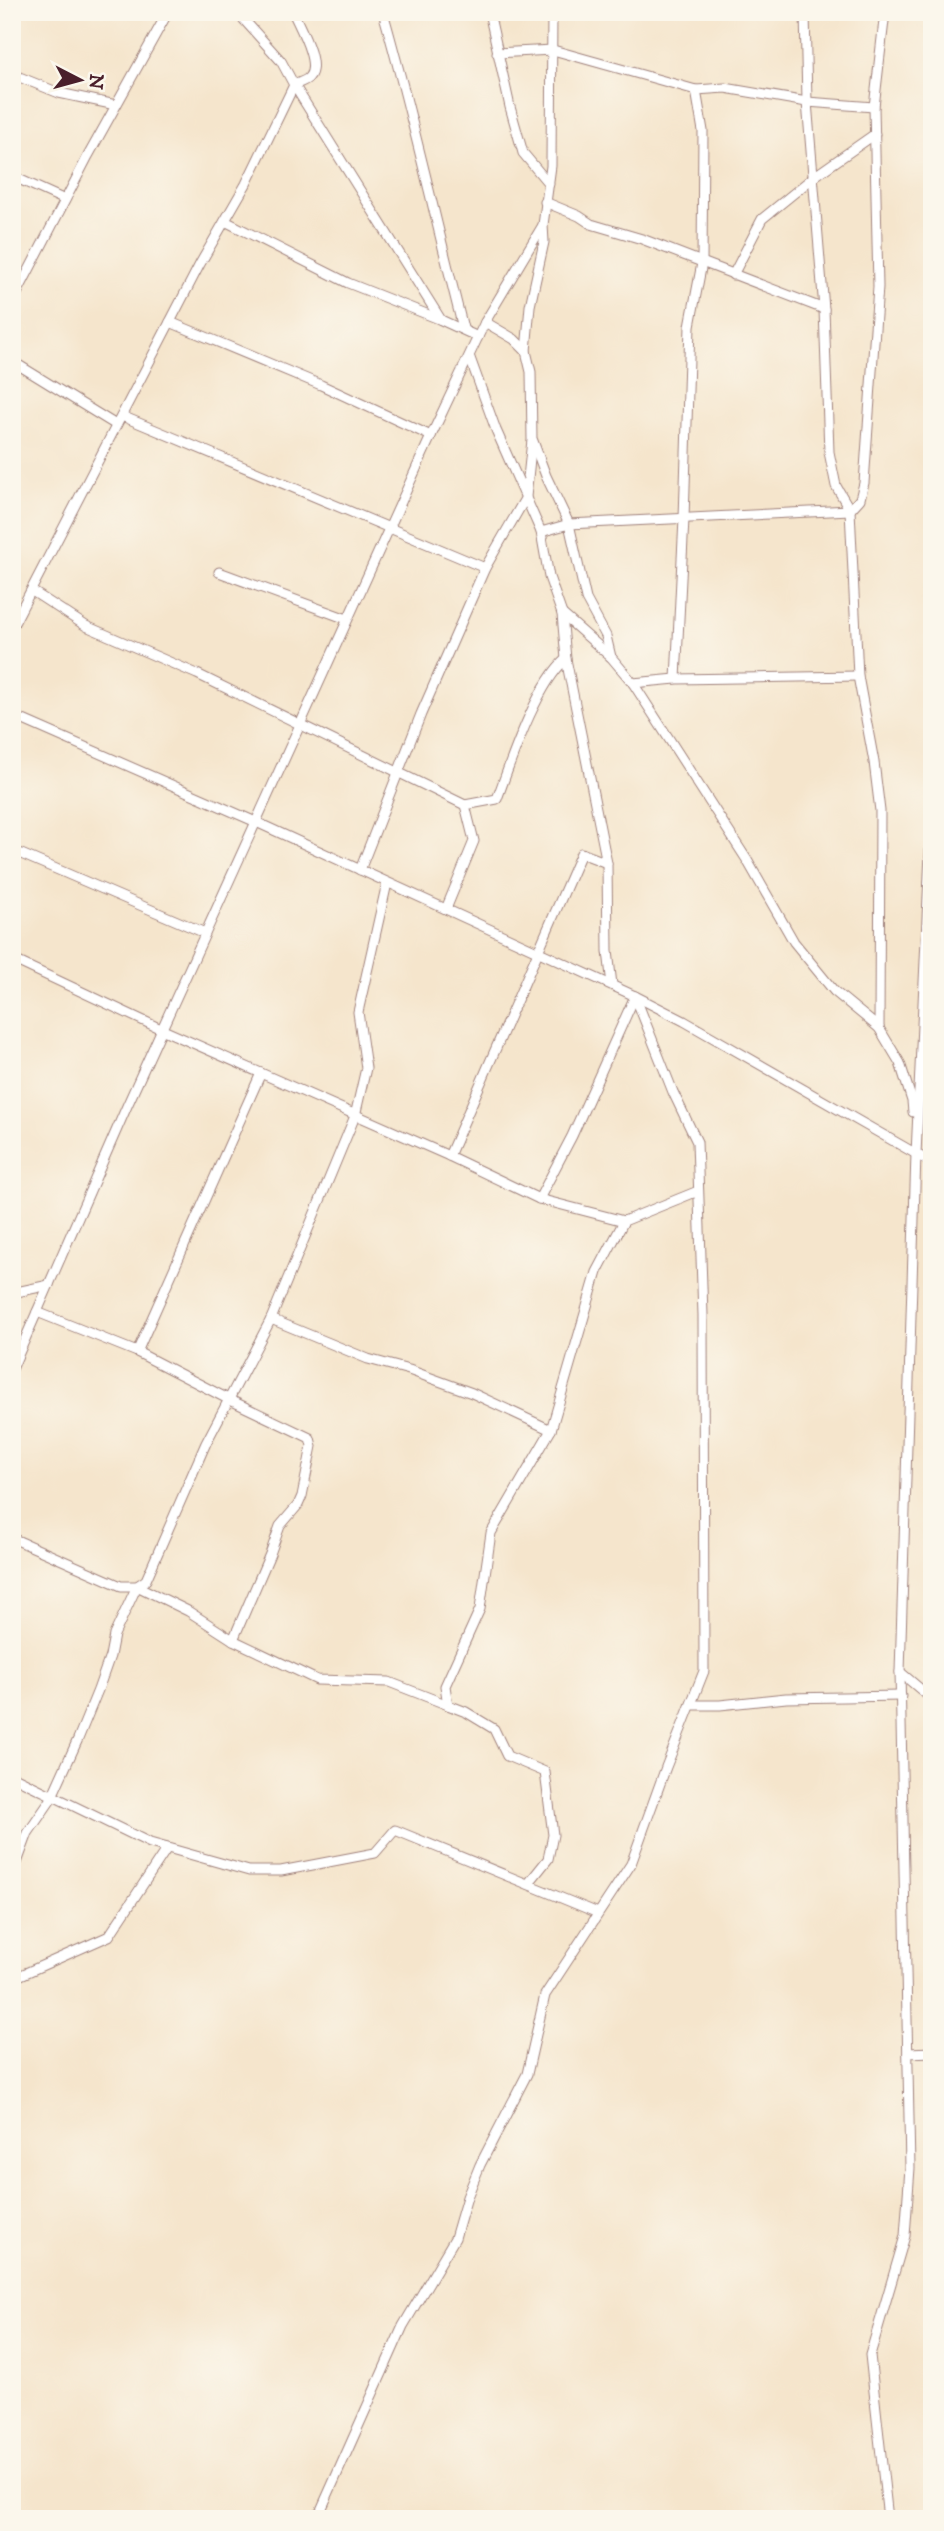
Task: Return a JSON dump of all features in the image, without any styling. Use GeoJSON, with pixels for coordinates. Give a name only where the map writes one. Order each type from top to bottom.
{"type":"FeatureCollection","features":[{"type":"Feature","properties":{"kind":"street"},"geometry":{"type":"LineString","coordinates":[[14,296],[168,12]]}},
{"type":"Feature","properties":{"kind":"street"},"geometry":{"type":"LineString","coordinates":[[237,12],[281,61],[441,320]]}},
{"type":"Feature","properties":{"kind":"street"},"geometry":{"type":"LineString","coordinates":[[12,627],[170,322],[246,184],[294,85],[308,78],[313,65],[309,47],[293,12]]}},
{"type":"Feature","properties":{"kind":"street"},"geometry":{"type":"LineString","coordinates":[[383,12],[463,328]]}},
{"type":"Feature","properties":{"kind":"street"},"geometry":{"type":"LineString","coordinates":[[489,12],[523,153],[549,184]]}},
{"type":"Feature","properties":{"kind":"street"},"geometry":{"type":"LineString","coordinates":[[360,870],[421,713],[485,568],[526,497],[532,440],[531,372],[526,351],[531,298],[544,242],[543,225],[549,184],[552,12]]}},
{"type":"Feature","properties":{"kind":"street"},"geometry":{"type":"LineString","coordinates":[[805,12],[807,102],[824,309],[830,460],[836,486],[850,510],[858,676],[880,811],[879,1028]]}},
{"type":"Feature","properties":{"kind":"street"},"geometry":{"type":"LineString","coordinates":[[541,532],[569,524],[850,510],[860,499],[864,483],[877,311],[874,107],[886,12]]}},
{"type":"Feature","properties":{"kind":"street"},"geometry":{"type":"LineString","coordinates":[[497,53],[553,50],[696,90],[725,88],[807,102],[874,107]]}},
{"type":"Feature","properties":{"kind":"street"},"geometry":{"type":"LineString","coordinates":[[12,74],[59,93],[116,105]]}},
{"type":"Feature","properties":{"kind":"street"},"geometry":{"type":"LineString","coordinates":[[676,679],[690,326],[702,263],[703,131],[696,90]]}},
{"type":"Feature","properties":{"kind":"street"},"geometry":{"type":"LineString","coordinates":[[733,275],[762,219],[815,176],[875,135]]}},
{"type":"Feature","properties":{"kind":"street"},"geometry":{"type":"LineString","coordinates":[[12,176],[65,200]]}},
{"type":"Feature","properties":{"kind":"street"},"geometry":{"type":"LineString","coordinates":[[545,202],[591,224],[642,239],[824,309]]}},
{"type":"Feature","properties":{"kind":"street"},"geometry":{"type":"LineString","coordinates":[[225,221],[348,283],[463,328],[478,337]]}},
{"type":"Feature","properties":{"kind":"street"},"geometry":{"type":"LineString","coordinates":[[12,1368],[205,933],[431,436],[485,322],[543,225]]}},
{"type":"Feature","properties":{"kind":"street"},"geometry":{"type":"LineString","coordinates":[[170,322],[345,396],[431,436]]}},
{"type":"Feature","properties":{"kind":"street"},"geometry":{"type":"LineString","coordinates":[[485,322],[514,339],[526,351]]}},
{"type":"Feature","properties":{"kind":"street"},"geometry":{"type":"LineString","coordinates":[[470,358],[496,430],[541,532],[549,576],[562,614],[566,659],[607,863],[608,951],[612,985]]}},
{"type":"Feature","properties":{"kind":"street"},"geometry":{"type":"LineString","coordinates":[[12,361],[116,425]]}},
{"type":"Feature","properties":{"kind":"street"},"geometry":{"type":"LineString","coordinates":[[122,416],[485,568]]}},
{"type":"Feature","properties":{"kind":"street"},"geometry":{"type":"LineString","coordinates":[[532,440],[569,524],[586,599],[606,636],[611,657]]}},
{"type":"Feature","properties":{"kind":"street"},"geometry":{"type":"LineString","coordinates":[[219,572],[347,619]]}},
{"type":"Feature","properties":{"kind":"street"},"geometry":{"type":"LineString","coordinates":[[32,591],[86,626],[197,674],[465,805],[496,799],[520,736],[555,668],[566,659]]}},
{"type":"Feature","properties":{"kind":"street"},"geometry":{"type":"LineString","coordinates":[[562,614],[611,657],[633,684],[747,860],[794,942],[834,991],[879,1028],[900,1063],[912,1101],[916,1154]]}},
{"type":"Feature","properties":{"kind":"street"},"geometry":{"type":"LineString","coordinates":[[633,684],[676,679],[858,676]]}},
{"type":"Feature","properties":{"kind":"street"},"geometry":{"type":"LineString","coordinates":[[12,715],[256,822],[635,996],[684,1021],[932,1163]]}},
{"type":"Feature","properties":{"kind":"street"},"geometry":{"type":"LineString","coordinates":[[446,909],[474,841],[465,805]]}},
{"type":"Feature","properties":{"kind":"street"},"geometry":{"type":"LineString","coordinates":[[888,2519],[870,2355],[905,2236],[910,2168],[900,1672],[916,1154],[932,810]]}},
{"type":"Feature","properties":{"kind":"street"},"geometry":{"type":"LineString","coordinates":[[12,850],[205,933]]}},
{"type":"Feature","properties":{"kind":"street"},"geometry":{"type":"LineString","coordinates":[[449,1156],[581,853],[607,863]]}},
{"type":"Feature","properties":{"kind":"street"},"geometry":{"type":"LineString","coordinates":[[12,1876],[28,1833],[52,1797],[98,1690],[110,1656],[114,1634],[137,1586],[146,1580],[206,1443],[271,1319],[355,1116],[366,1068],[358,1012],[387,883]]}},
{"type":"Feature","properties":{"kind":"street"},"geometry":{"type":"LineString","coordinates":[[12,959],[162,1029],[449,1156],[538,1199],[624,1221],[698,1191]]}},
{"type":"Feature","properties":{"kind":"street"},"geometry":{"type":"LineString","coordinates":[[317,2519],[403,2326],[455,2238],[480,2165],[527,2074],[545,1995],[631,1864],[704,1671],[703,1315],[696,1142],[635,996]]}},
{"type":"Feature","properties":{"kind":"street"},"geometry":{"type":"LineString","coordinates":[[538,1199],[572,1136],[635,996]]}},
{"type":"Feature","properties":{"kind":"street"},"geometry":{"type":"LineString","coordinates":[[137,1352],[261,1073]]}},
{"type":"Feature","properties":{"kind":"street"},"geometry":{"type":"LineString","coordinates":[[448,1705],[445,1686],[480,1609],[491,1533],[551,1430],[597,1272],[624,1221]]}},
{"type":"Feature","properties":{"kind":"street"},"geometry":{"type":"LineString","coordinates":[[12,1293],[49,1285]]}},
{"type":"Feature","properties":{"kind":"street"},"geometry":{"type":"LineString","coordinates":[[37,1312],[137,1352],[310,1438],[312,1447],[302,1496],[280,1526],[233,1640]]}},
{"type":"Feature","properties":{"kind":"street"},"geometry":{"type":"LineString","coordinates":[[271,1319],[368,1359],[409,1370],[472,1393],[551,1430]]}},
{"type":"Feature","properties":{"kind":"street"},"geometry":{"type":"LineString","coordinates":[[12,1538],[121,1586],[137,1586],[188,1611],[233,1640],[317,1680],[389,1682],[466,1712],[495,1729],[508,1756],[545,1772],[553,1835],[548,1859],[528,1884]]}},
{"type":"Feature","properties":{"kind":"street"},"geometry":{"type":"LineString","coordinates":[[900,1672],[932,1699]]}},
{"type":"Feature","properties":{"kind":"street"},"geometry":{"type":"LineString","coordinates":[[691,1705],[720,1705],[786,1698],[901,1696]]}},
{"type":"Feature","properties":{"kind":"street"},"geometry":{"type":"LineString","coordinates":[[12,1776],[150,1843],[249,1871],[281,1871],[375,1853],[395,1830],[597,1913]]}},
{"type":"Feature","properties":{"kind":"street"},"geometry":{"type":"LineString","coordinates":[[12,1979],[109,1936],[167,1848]]}},
{"type":"Feature","properties":{"kind":"street"},"geometry":{"type":"LineString","coordinates":[[908,2053],[932,2052]]}}]}
